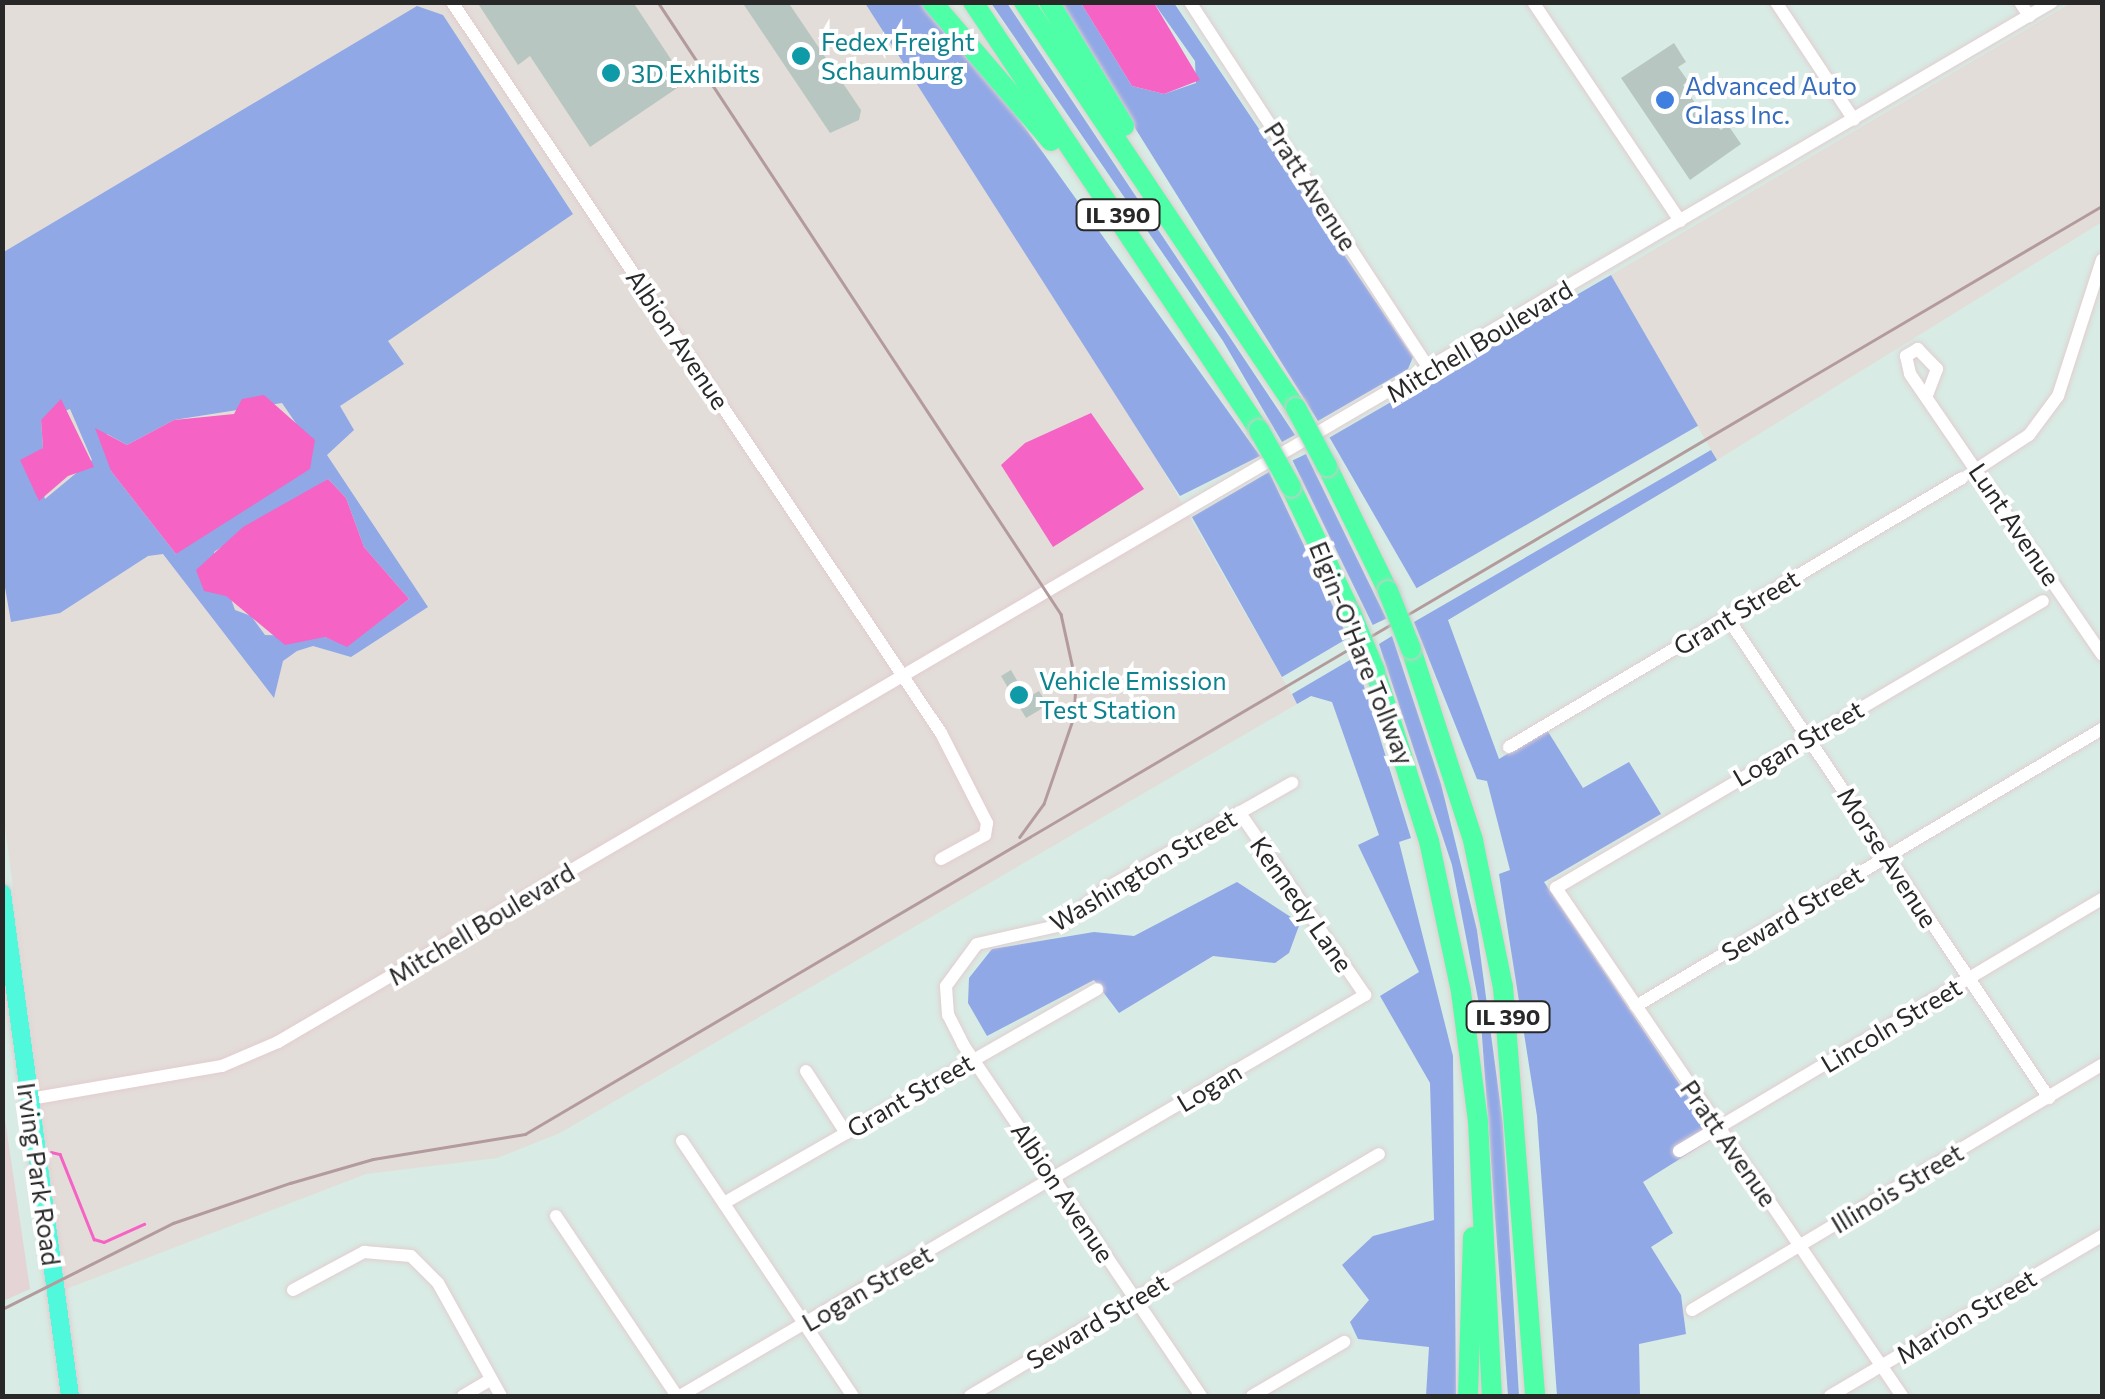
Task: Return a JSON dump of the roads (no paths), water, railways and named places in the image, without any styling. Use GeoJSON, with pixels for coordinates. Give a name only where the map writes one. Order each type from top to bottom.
{"type":"FeatureCollection","features":[{"type":"Feature","properties":{"kind":"highway"},"geometry":{"type":"LineString","coordinates":[[932,2],[1008,82],[1181,307]]}},
{"type":"Feature","properties":{"kind":"highway","name":"Elgin-O'Hare Tollway"},"geometry":{"type":"LineString","coordinates":[[973,2],[1181,307],[1259,430],[1291,487],[1374,671],[1446,914],[1480,1160],[1492,1396]]}},
{"type":"Feature","properties":{"kind":"highway","name":"Elgin-O'Hare Tollway"},"geometry":{"type":"LineString","coordinates":[[1024,2],[1296,408],[1388,591],[1411,650],[1454,771],[1495,939],[1518,1110],[1534,1396]]}},
{"type":"Feature","properties":{"kind":"highway"},"geometry":{"type":"LineString","coordinates":[[1049,2],[1193,250]]}},
{"type":"Feature","properties":{"kind":"highway"},"geometry":{"type":"LineString","coordinates":[[1468,1396],[1480,1160]]}},
{"type":"Feature","properties":{"kind":"highway"},"geometry":{"type":"LineString","coordinates":[[1528,1267],[1541,1299],[1548,1396]]}},
{"type":"Feature","properties":{"kind":"main road","name":"Irving Park Road"},"geometry":{"type":"LineString","coordinates":[[2,893],[70,1396]]}},
{"type":"Feature","properties":{"kind":"street","name":"Albion Avenue"},"geometry":{"type":"LineString","coordinates":[[452,2],[905,676]]}},
{"type":"Feature","properties":{"kind":"street","name":"Pratt Avenue"},"geometry":{"type":"LineString","coordinates":[[1190,2],[1430,370]]}},
{"type":"Feature","properties":{"kind":"street"},"geometry":{"type":"LineString","coordinates":[[1533,2],[1680,221]]}},
{"type":"Feature","properties":{"kind":"street"},"geometry":{"type":"LineString","coordinates":[[1776,2],[1854,120]]}},
{"type":"Feature","properties":{"kind":"street"},"geometry":{"type":"LineString","coordinates":[[2020,2],[2028,16]]}},
{"type":"Feature","properties":{"kind":"street","name":"Mitchell Boulevard"},"geometry":{"type":"LineString","coordinates":[[30,1100],[145,1084],[268,1047],[1430,370],[2052,2]]}},
{"type":"Feature","properties":{"kind":"street"},"geometry":{"type":"LineString","coordinates":[[1977,468],[2029,435],[2058,396],[2102,260]]}},
{"type":"Feature","properties":{"kind":"street","name":"Lunt Avenue"},"geometry":{"type":"LineString","coordinates":[[1927,395],[2102,654]]}},
{"type":"Feature","properties":{"kind":"street","name":"Grant Street"},"geometry":{"type":"LineString","coordinates":[[1509,746],[1962,478]]}},
{"type":"Feature","properties":{"kind":"street","name":"Logan Street"},"geometry":{"type":"LineString","coordinates":[[1556,888],[2042,602]]}},
{"type":"Feature","properties":{"kind":"street","name":"Morse Avenue"},"geometry":{"type":"LineString","coordinates":[[1727,617],[2049,1098]]}},
{"type":"Feature","properties":{"kind":"street"},"geometry":{"type":"LineString","coordinates":[[905,676],[987,823],[985,836],[942,859]]}},
{"type":"Feature","properties":{"kind":"street","name":"Seward Street"},"geometry":{"type":"LineString","coordinates":[[1636,1006],[2102,729]]}},
{"type":"Feature","properties":{"kind":"street","name":"Washington Street"},"geometry":{"type":"LineString","coordinates":[[948,980],[976,944],[1060,924],[1107,888],[1292,783]]}},
{"type":"Feature","properties":{"kind":"street","name":"Kennedy Lane"},"geometry":{"type":"LineString","coordinates":[[1240,812],[1365,995]]}},
{"type":"Feature","properties":{"kind":"street","name":"Pratt Avenue"},"geometry":{"type":"LineString","coordinates":[[1556,888],[1902,1396]]}},
{"type":"Feature","properties":{"kind":"street","name":"Lincoln Street"},"geometry":{"type":"LineString","coordinates":[[1679,1151],[2102,900]]}},
{"type":"Feature","properties":{"kind":"street","name":"Albion Avenue"},"geometry":{"type":"LineString","coordinates":[[948,980],[948,1015],[974,1059],[1200,1396]]}},
{"type":"Feature","properties":{"kind":"street","name":"Grant Street"},"geometry":{"type":"LineString","coordinates":[[724,1203],[1097,989]]}},
{"type":"Feature","properties":{"kind":"street","name":"Logan"},"geometry":{"type":"LineString","coordinates":[[1053,1179],[1365,995]]}},
{"type":"Feature","properties":{"kind":"street","name":"Illinois Street"},"geometry":{"type":"LineString","coordinates":[[1692,1310],[2102,1065]]}},
{"type":"Feature","properties":{"kind":"street"},"geometry":{"type":"LineString","coordinates":[[806,1071],[846,1133]]}},
{"type":"Feature","properties":{"kind":"street"},"geometry":{"type":"LineString","coordinates":[[682,1142],[854,1396]]}},
{"type":"Feature","properties":{"kind":"street","name":"Seward Street"},"geometry":{"type":"LineString","coordinates":[[970,1396],[1379,1154]]}},
{"type":"Feature","properties":{"kind":"street","name":"Logan Street"},"geometry":{"type":"LineString","coordinates":[[679,1396],[1053,1179]]}},
{"type":"Feature","properties":{"kind":"street"},"geometry":{"type":"LineString","coordinates":[[556,1216],[679,1396]]}},
{"type":"Feature","properties":{"kind":"street","name":"Marion Street"},"geometry":{"type":"LineString","coordinates":[[1830,1396],[2102,1236]]}},
{"type":"Feature","properties":{"kind":"street"},"geometry":{"type":"LineString","coordinates":[[293,1290],[364,1252],[412,1256],[438,1283],[501,1396]]}},
{"type":"Feature","properties":{"kind":"street"},"geometry":{"type":"LineString","coordinates":[[1252,1396],[1344,1342]]}},
{"type":"Feature","properties":{"kind":"street"},"geometry":{"type":"LineString","coordinates":[[463,1396],[490,1380]]}},
{"type":"Feature","properties":{"kind":"waterway"},"geometry":{"type":"LineString","coordinates":[[51,1152],[60,1154],[94,1239],[104,1242],[144,1224]]}},
{"type":"Feature","properties":{"kind":"railway"},"geometry":{"type":"LineString","coordinates":[[658,2],[1061,614],[1076,682],[1074,717],[1044,804],[1020,837]]}},
{"type":"Feature","properties":{"kind":"railway"},"geometry":{"type":"LineString","coordinates":[[2,1309],[173,1223],[290,1183],[373,1159],[525,1134],[2102,206]]}},
{"type":"Feature","properties":{"kind":"place","name":"Fedex Freight Schaumburg"},"geometry":{"type":"Point","coordinates":[801,56]}},
{"type":"Feature","properties":{"kind":"place","name":"3D Exhibits"},"geometry":{"type":"Point","coordinates":[611,73]}},
{"type":"Feature","properties":{"kind":"place","name":"Advanced Auto Glass Inc."},"geometry":{"type":"Point","coordinates":[1665,100]}},
{"type":"Feature","properties":{"kind":"place","name":"Vehicle Emission Test Station"},"geometry":{"type":"Point","coordinates":[1019,695]}}]}
